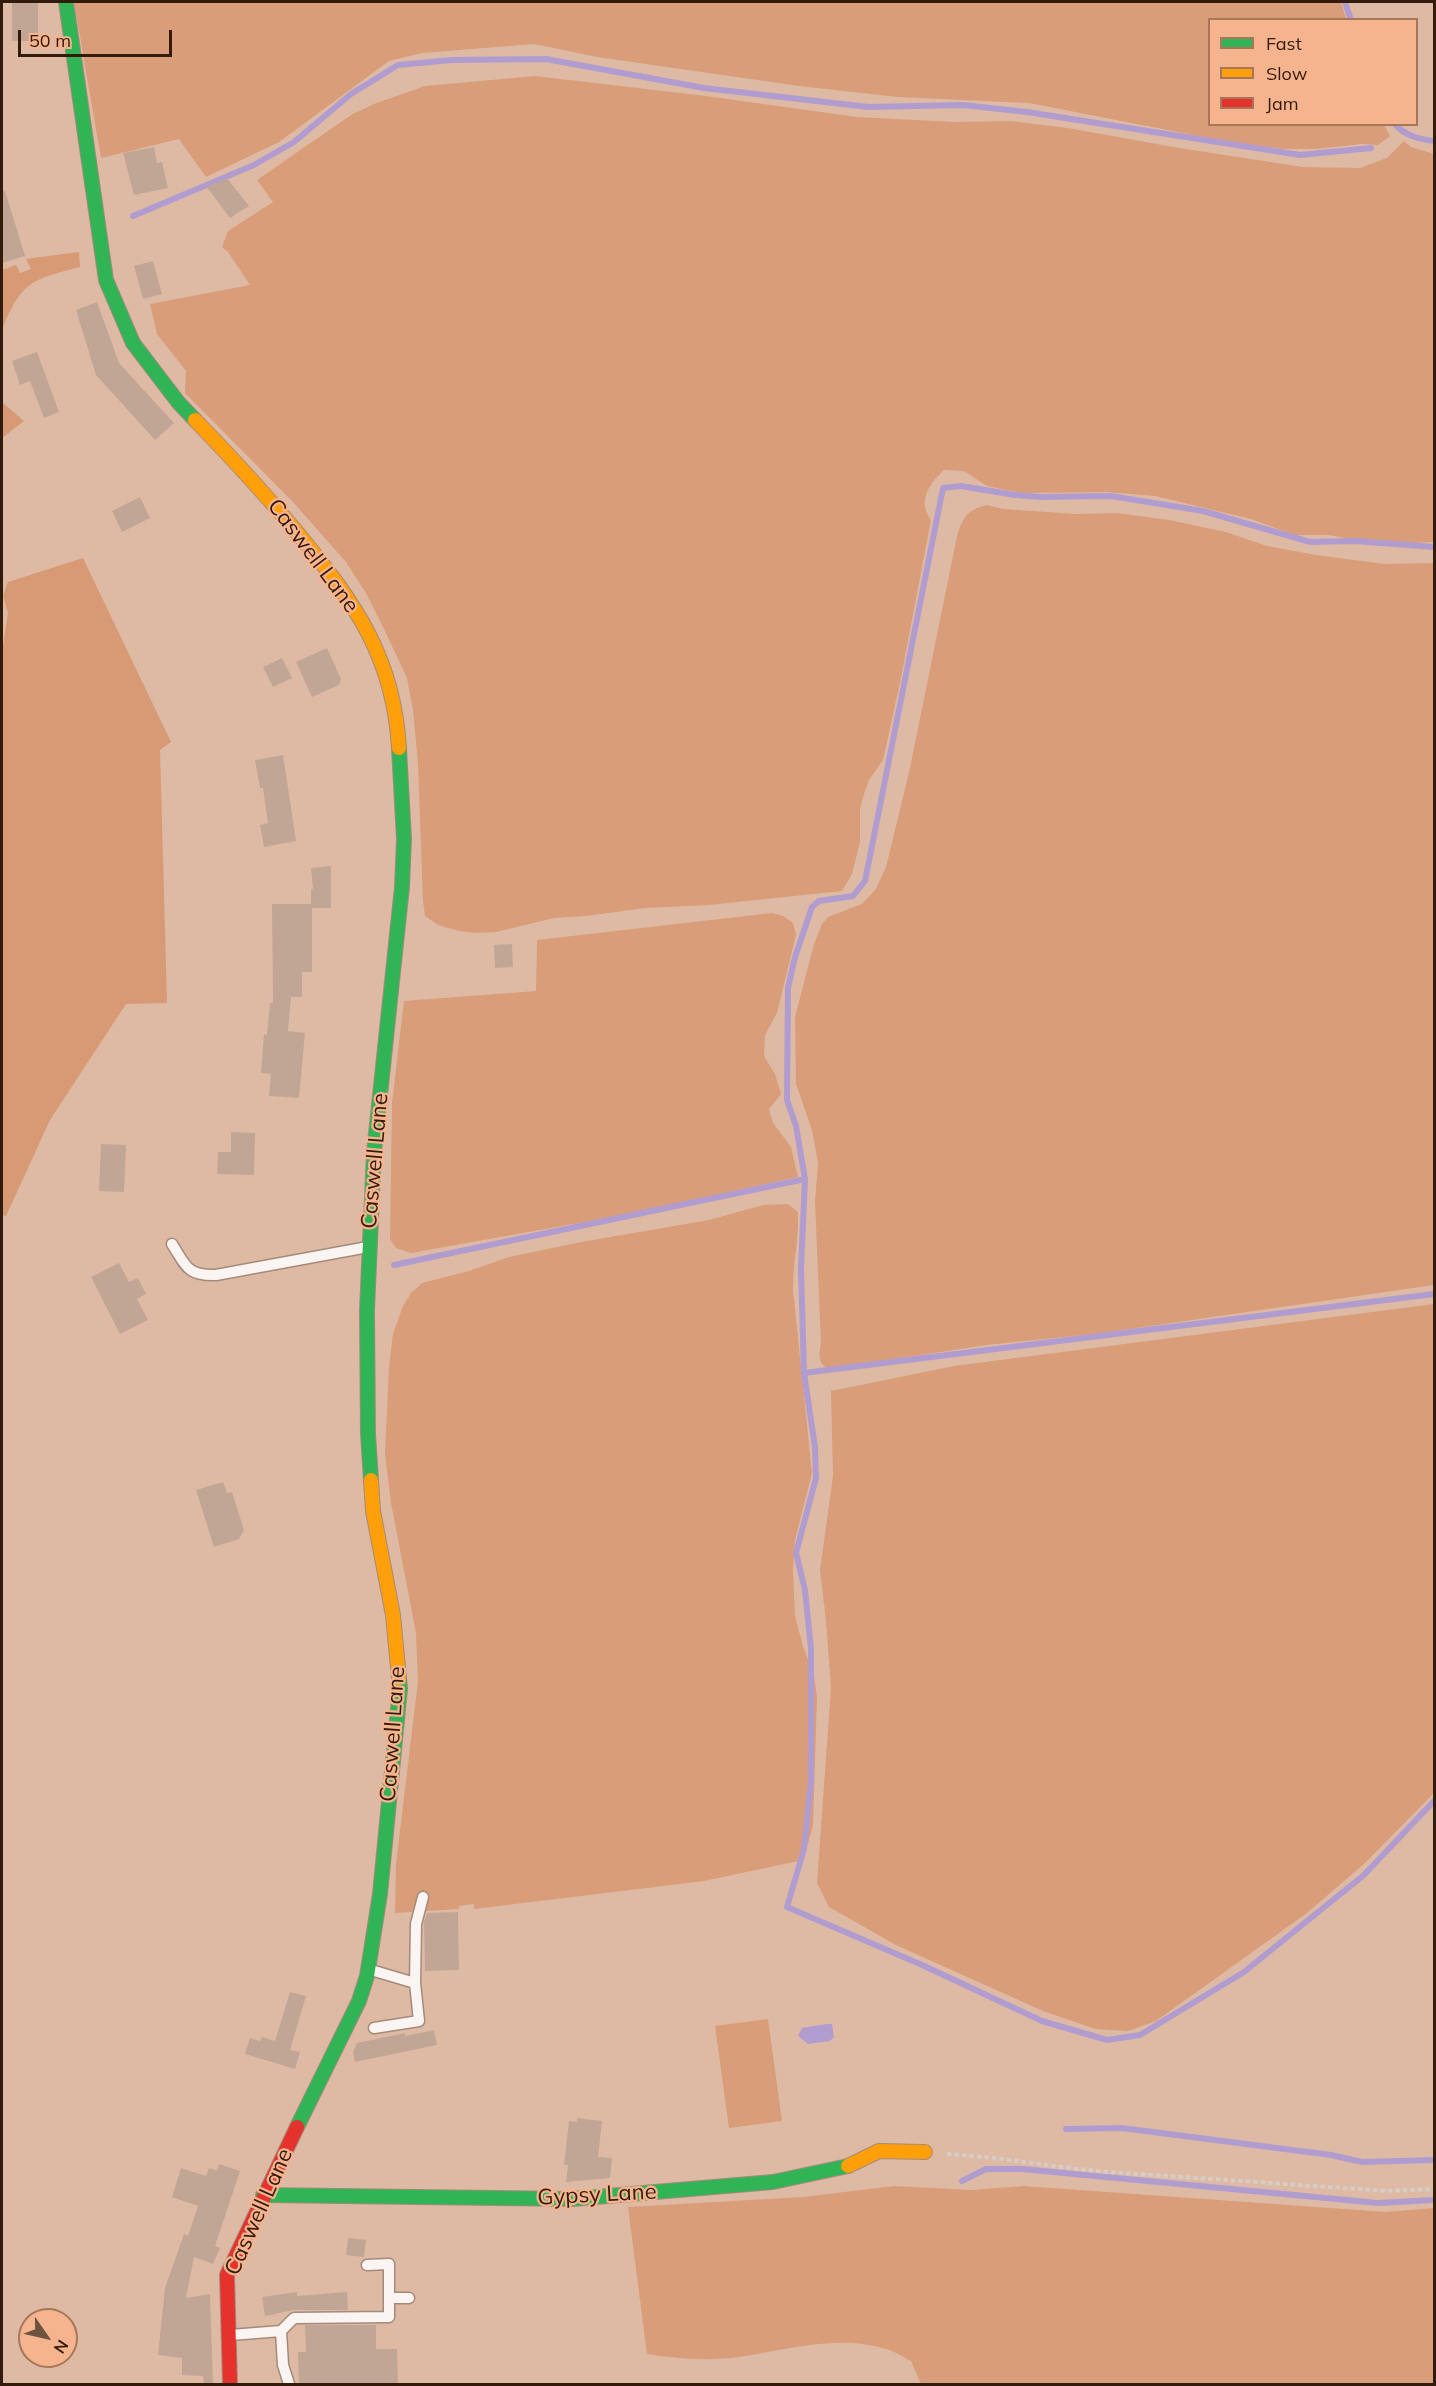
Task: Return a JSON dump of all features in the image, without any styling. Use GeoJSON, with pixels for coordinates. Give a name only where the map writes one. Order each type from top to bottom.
{"type":"FeatureCollection","features":[{"type":"Feature","properties":{"kind":"street","name":"Caswell Lane"},"geometry":{"type":"LineString","coordinates":[[66,2],[106,280],[133,343],[178,402],[262,490],[340,585],[364,623],[381,661],[393,701],[401,769],[404,839],[402,887],[374,1152],[369,1247],[368,1434],[373,1511],[393,1615],[400,1689],[380,1894],[368,1969],[359,2001],[263,2196],[227,2275],[231,2385]]}},
{"type":"Feature","properties":{"kind":"street","name":"Gypsy Lane"},"geometry":{"type":"LineString","coordinates":[[263,2196],[572,2199],[773,2182],[821,2174],[831,2168],[848,2166],[879,2151],[925,2152]]}},
{"type":"Feature","properties":{"kind":"lane"},"geometry":{"type":"LineString","coordinates":[[172,1244],[189,1270],[199,1275],[216,1275],[369,1247]]}},
{"type":"Feature","properties":{"kind":"lane"},"geometry":{"type":"LineString","coordinates":[[374,2028],[419,2021],[415,1983],[416,1924],[423,1897]]}},
{"type":"Feature","properties":{"kind":"lane"},"geometry":{"type":"LineString","coordinates":[[368,1969],[415,1983]]}},
{"type":"Feature","properties":{"kind":"lane"},"geometry":{"type":"LineString","coordinates":[[228,2336],[281,2331],[294,2318],[389,2317],[389,2264],[367,2265]]}},
{"type":"Feature","properties":{"kind":"lane"},"geometry":{"type":"LineString","coordinates":[[389,2298],[409,2298]]}},
{"type":"Feature","properties":{"kind":"lane"},"geometry":{"type":"LineString","coordinates":[[281,2331],[284,2365],[289,2385]]}},
{"type":"Feature","properties":{"kind":"path"},"geometry":{"type":"LineString","coordinates":[[925,2152],[978,2155],[1110,2172],[1387,2191],[1434,2189]]}},
{"type":"Feature","properties":{"kind":"shaded area"},"geometry":{"type":"Polygon","coordinates":[[[74,2],[1341,2],[1346,18],[1208,18],[1208,126],[1385,126],[1390,136],[1378,145],[1283,149],[1224,141],[1029,103],[897,97],[799,86],[597,57],[534,44],[422,53],[389,61],[279,142],[206,177],[179,139],[101,158],[74,2]]]}},
{"type":"Feature","properties":{"kind":"shaded area"},"geometry":{"type":"Polygon","coordinates":[[[535,76],[857,117],[954,122],[1010,121],[1068,128],[1303,167],[1360,168],[1387,158],[1404,141],[1411,147],[1434,154],[1434,542],[1413,543],[1350,539],[1329,535],[1294,535],[1251,519],[1155,496],[1107,492],[1021,493],[987,486],[964,471],[944,470],[930,487],[925,500],[927,513],[931,520],[900,683],[883,760],[869,780],[860,808],[860,842],[852,874],[842,891],[554,918],[496,932],[459,931],[438,925],[425,916],[423,901],[418,764],[413,710],[407,678],[367,595],[346,562],[292,501],[185,393],[186,371],[157,334],[150,304],[250,285],[228,252],[222,247],[228,231],[273,202],[257,180],[351,115],[374,104],[425,86],[535,76]]]}},
{"type":"Feature","properties":{"kind":"shaded area"},"geometry":{"type":"Polygon","coordinates":[[[79,252],[80,267],[50,275],[30,285],[22,292],[2,330],[2,270],[16,265],[20,273],[31,269],[26,259],[79,252]]]}},
{"type":"Feature","properties":{"kind":"shaded area"},"geometry":{"type":"Polygon","coordinates":[[[2,402],[24,421],[2,438],[2,402]]]}},
{"type":"Feature","properties":{"kind":"shaded area"},"geometry":{"type":"Polygon","coordinates":[[[987,505],[1003,509],[1076,514],[1117,513],[1169,520],[1226,532],[1267,546],[1316,555],[1385,564],[1434,563],[1434,1285],[1102,1333],[987,1345],[829,1369],[822,1364],[819,1354],[821,1343],[815,1201],[818,1163],[812,1130],[796,1084],[795,1017],[814,944],[822,924],[828,917],[862,904],[876,889],[886,867],[910,768],[957,536],[967,515],[987,505]]]}},
{"type":"Feature","properties":{"kind":"shaded area"},"geometry":{"type":"Polygon","coordinates":[[[83,558],[171,742],[160,750],[167,1003],[126,1004],[50,1120],[6,1216],[2,1215],[2,652],[8,613],[3,596],[8,582],[83,558]]]}},
{"type":"Feature","properties":{"kind":"shaded area"},"geometry":{"type":"Polygon","coordinates":[[[772,913],[783,916],[793,923],[796,935],[777,1013],[765,1035],[764,1056],[775,1074],[781,1094],[769,1109],[773,1123],[791,1147],[798,1177],[624,1215],[411,1253],[396,1248],[390,1239],[392,1103],[404,1001],[536,991],[537,940],[772,913]]]}},
{"type":"Feature","properties":{"kind":"shaded area"},"geometry":{"type":"Polygon","coordinates":[[[788,1204],[798,1212],[793,1289],[812,1473],[795,1540],[793,1570],[795,1616],[814,1676],[817,1697],[813,1826],[803,1860],[704,1881],[474,1909],[474,1904],[459,1906],[459,1909],[395,1913],[396,1864],[418,1681],[416,1633],[391,1503],[385,1454],[393,1334],[403,1306],[411,1293],[422,1283],[469,1271],[509,1257],[709,1220],[763,1205],[788,1204]]]}},
{"type":"Feature","properties":{"kind":"shaded area"},"geometry":{"type":"Polygon","coordinates":[[[1434,1304],[1434,1793],[1365,1863],[1307,1913],[1156,2021],[1128,2031],[1095,2029],[1043,2011],[896,1945],[829,1907],[817,1883],[831,1688],[820,1570],[833,1476],[831,1391],[954,1366],[1434,1304]]]}},
{"type":"Feature","properties":{"kind":"shaded area"},"geometry":{"type":"Polygon","coordinates":[[[768,2019],[782,2121],[729,2128],[715,2026],[768,2019]]]}},
{"type":"Feature","properties":{"kind":"shaded area"},"geometry":{"type":"Polygon","coordinates":[[[832,2024],[834,2037],[830,2041],[808,2044],[798,2036],[802,2028],[832,2024]]]}},
{"type":"Feature","properties":{"kind":"shaded area"},"geometry":{"type":"Polygon","coordinates":[[[894,2186],[971,2190],[1023,2186],[1386,2212],[1434,2208],[1434,2384],[921,2384],[911,2361],[889,2350],[850,2343],[812,2345],[716,2359],[647,2354],[628,2207],[803,2197],[894,2186]]]}},
{"type":"Feature","properties":{"kind":"building"},"geometry":{"type":"Polygon","coordinates":[[[12,2],[38,2],[38,41],[12,41],[12,2]]]}},
{"type":"Feature","properties":{"kind":"building"},"geometry":{"type":"Polygon","coordinates":[[[154,147],[157,163],[162,162],[168,188],[134,195],[123,153],[154,147]]]}},
{"type":"Feature","properties":{"kind":"building"},"geometry":{"type":"Polygon","coordinates":[[[227,178],[249,206],[230,218],[207,187],[227,178]]]}},
{"type":"Feature","properties":{"kind":"building"},"geometry":{"type":"Polygon","coordinates":[[[5,191],[25,256],[2,263],[2,192],[5,191]]]}},
{"type":"Feature","properties":{"kind":"building"},"geometry":{"type":"Polygon","coordinates":[[[153,261],[162,294],[143,299],[134,266],[153,261]]]}},
{"type":"Feature","properties":{"kind":"building"},"geometry":{"type":"Polygon","coordinates":[[[97,302],[119,363],[174,423],[155,440],[96,375],[76,310],[97,302]]]}},
{"type":"Feature","properties":{"kind":"building"},"geometry":{"type":"Polygon","coordinates":[[[37,352],[59,412],[44,418],[30,381],[20,385],[12,361],[37,352]]]}},
{"type":"Feature","properties":{"kind":"building"},"geometry":{"type":"Polygon","coordinates":[[[140,497],[150,518],[122,532],[112,511],[140,497]]]}},
{"type":"Feature","properties":{"kind":"building"},"geometry":{"type":"Polygon","coordinates":[[[327,648],[341,679],[339,685],[312,697],[296,662],[327,648]]]}},
{"type":"Feature","properties":{"kind":"building"},"geometry":{"type":"Polygon","coordinates":[[[282,658],[292,678],[273,687],[263,667],[282,658]]]}},
{"type":"Feature","properties":{"kind":"building"},"geometry":{"type":"Polygon","coordinates":[[[283,755],[296,841],[264,847],[260,825],[268,823],[263,788],[260,788],[255,760],[283,755]]]}},
{"type":"Feature","properties":{"kind":"building"},"geometry":{"type":"Polygon","coordinates":[[[331,866],[331,908],[312,908],[312,972],[302,972],[302,997],[291,997],[288,1031],[305,1033],[299,1098],[269,1096],[271,1074],[261,1073],[264,1034],[267,1035],[270,1003],[273,1003],[272,904],[311,904],[311,889],[313,889],[311,868],[331,866]]]}},
{"type":"Feature","properties":{"kind":"building"},"geometry":{"type":"Polygon","coordinates":[[[512,944],[513,967],[495,968],[494,945],[512,944]]]}},
{"type":"Feature","properties":{"kind":"building"},"geometry":{"type":"Polygon","coordinates":[[[231,1132],[255,1133],[254,1175],[217,1174],[218,1152],[231,1152],[231,1132]]]}},
{"type":"Feature","properties":{"kind":"building"},"geometry":{"type":"Polygon","coordinates":[[[101,1144],[126,1145],[124,1192],[99,1191],[101,1144]]]}},
{"type":"Feature","properties":{"kind":"building"},"geometry":{"type":"Polygon","coordinates":[[[119,1263],[129,1282],[138,1278],[146,1294],[137,1299],[148,1320],[120,1334],[91,1277],[119,1263]]]}},
{"type":"Feature","properties":{"kind":"building"},"geometry":{"type":"Polygon","coordinates":[[[223,1482],[227,1493],[232,1492],[244,1530],[239,1539],[214,1547],[196,1490],[223,1482]]]}},
{"type":"Feature","properties":{"kind":"building"},"geometry":{"type":"Polygon","coordinates":[[[458,1912],[459,1970],[425,1971],[424,1922],[427,1913],[458,1912]]]}},
{"type":"Feature","properties":{"kind":"building"},"geometry":{"type":"Polygon","coordinates":[[[290,1992],[306,1996],[290,2050],[300,2052],[295,2069],[245,2054],[250,2038],[260,2041],[262,2037],[275,2041],[290,1992]]]}},
{"type":"Feature","properties":{"kind":"building"},"geometry":{"type":"Polygon","coordinates":[[[434,2030],[437,2045],[355,2062],[353,2052],[357,2043],[405,2033],[405,2036],[434,2030]]]}},
{"type":"Feature","properties":{"kind":"building"},"geometry":{"type":"Polygon","coordinates":[[[577,2118],[602,2121],[598,2157],[612,2158],[610,2178],[566,2182],[568,2165],[564,2165],[569,2121],[577,2122],[577,2118]]]}},
{"type":"Feature","properties":{"kind":"building"},"geometry":{"type":"Polygon","coordinates":[[[219,2164],[240,2171],[215,2246],[220,2248],[213,2264],[194,2257],[186,2298],[210,2294],[213,2385],[204,2385],[203,2376],[182,2375],[182,2358],[158,2355],[165,2288],[184,2234],[188,2236],[198,2206],[172,2197],[181,2168],[206,2176],[209,2168],[217,2171],[219,2164]]]}},
{"type":"Feature","properties":{"kind":"building"},"geometry":{"type":"Polygon","coordinates":[[[348,2238],[366,2240],[364,2257],[346,2255],[348,2238]]]}},
{"type":"Feature","properties":{"kind":"building"},"geometry":{"type":"Polygon","coordinates":[[[297,2292],[297,2296],[347,2292],[348,2310],[294,2310],[265,2316],[262,2297],[297,2292]]]}},
{"type":"Feature","properties":{"kind":"building"},"geometry":{"type":"Polygon","coordinates":[[[305,2325],[376,2325],[376,2349],[397,2349],[398,2385],[299,2385],[298,2352],[306,2352],[305,2325]]]}},
{"type":"Feature","properties":{"kind":"waterway"},"geometry":{"type":"LineString","coordinates":[[1345,2],[1350,18]]}},
{"type":"Feature","properties":{"kind":"waterway"},"geometry":{"type":"LineString","coordinates":[[133,216],[254,165],[294,142],[351,94],[398,65],[452,60],[546,59],[704,88],[868,107],[963,105],[1027,112],[1300,155],[1371,148]]}},
{"type":"Feature","properties":{"kind":"waterway"},"geometry":{"type":"LineString","coordinates":[[1397,126],[1413,136],[1434,141]]}},
{"type":"Feature","properties":{"kind":"waterway"},"geometry":{"type":"LineString","coordinates":[[1434,547],[1355,541],[1310,542],[1203,511],[1111,496],[1042,497],[961,486],[943,488],[865,881],[853,896],[819,901],[812,907],[795,957],[788,988],[787,1100],[796,1126],[805,1179],[801,1268],[804,1373],[815,1447],[816,1478],[796,1553],[805,1590],[811,1649],[811,1782],[804,1849],[787,1907],[922,1965],[1042,2021],[1107,2040],[1140,2035],[1244,1972],[1364,1875],[1434,1801]]}},
{"type":"Feature","properties":{"kind":"waterway"},"geometry":{"type":"LineString","coordinates":[[394,1265],[805,1179]]}},
{"type":"Feature","properties":{"kind":"waterway"},"geometry":{"type":"LineString","coordinates":[[804,1373],[1434,1294]]}},
{"type":"Feature","properties":{"kind":"waterway"},"geometry":{"type":"LineString","coordinates":[[1066,2129],[1122,2128],[1331,2155],[1362,2162],[1434,2160]]}},
{"type":"Feature","properties":{"kind":"waterway"},"geometry":{"type":"LineString","coordinates":[[962,2181],[986,2169],[1022,2169],[1378,2203],[1434,2200]]}},
{"type":"Feature","properties":{"kind":"traffic: fast"},"geometry":{"type":"LineString","coordinates":[[66,2],[106,280],[133,343],[178,402],[195,420]]}},
{"type":"Feature","properties":{"kind":"traffic: fast"},"geometry":{"type":"LineString","coordinates":[[371,1480],[368,1434],[367,1310],[374,1152],[402,887],[404,839],[399,748]]}},
{"type":"Feature","properties":{"kind":"traffic: fast"},"geometry":{"type":"LineString","coordinates":[[297,2127],[359,2001],[367,1976],[380,1894],[400,1689],[399,1678]]}},
{"type":"Feature","properties":{"kind":"traffic: fast"},"geometry":{"type":"LineString","coordinates":[[263,2195],[572,2199],[773,2182],[848,2166]]}},
{"type":"Feature","properties":{"kind":"traffic: slow"},"geometry":{"type":"LineString","coordinates":[[195,420],[288,521],[354,609],[380,659],[389,686],[396,716],[399,748]]}},
{"type":"Feature","properties":{"kind":"traffic: slow"},"geometry":{"type":"LineString","coordinates":[[371,1480],[373,1511],[393,1615],[399,1678]]}},
{"type":"Feature","properties":{"kind":"traffic: slow"},"geometry":{"type":"LineString","coordinates":[[848,2166],[879,2151],[925,2152]]}},
{"type":"Feature","properties":{"kind":"traffic: jam"},"geometry":{"type":"LineString","coordinates":[[230,2384],[227,2275],[297,2127]]}}]}
